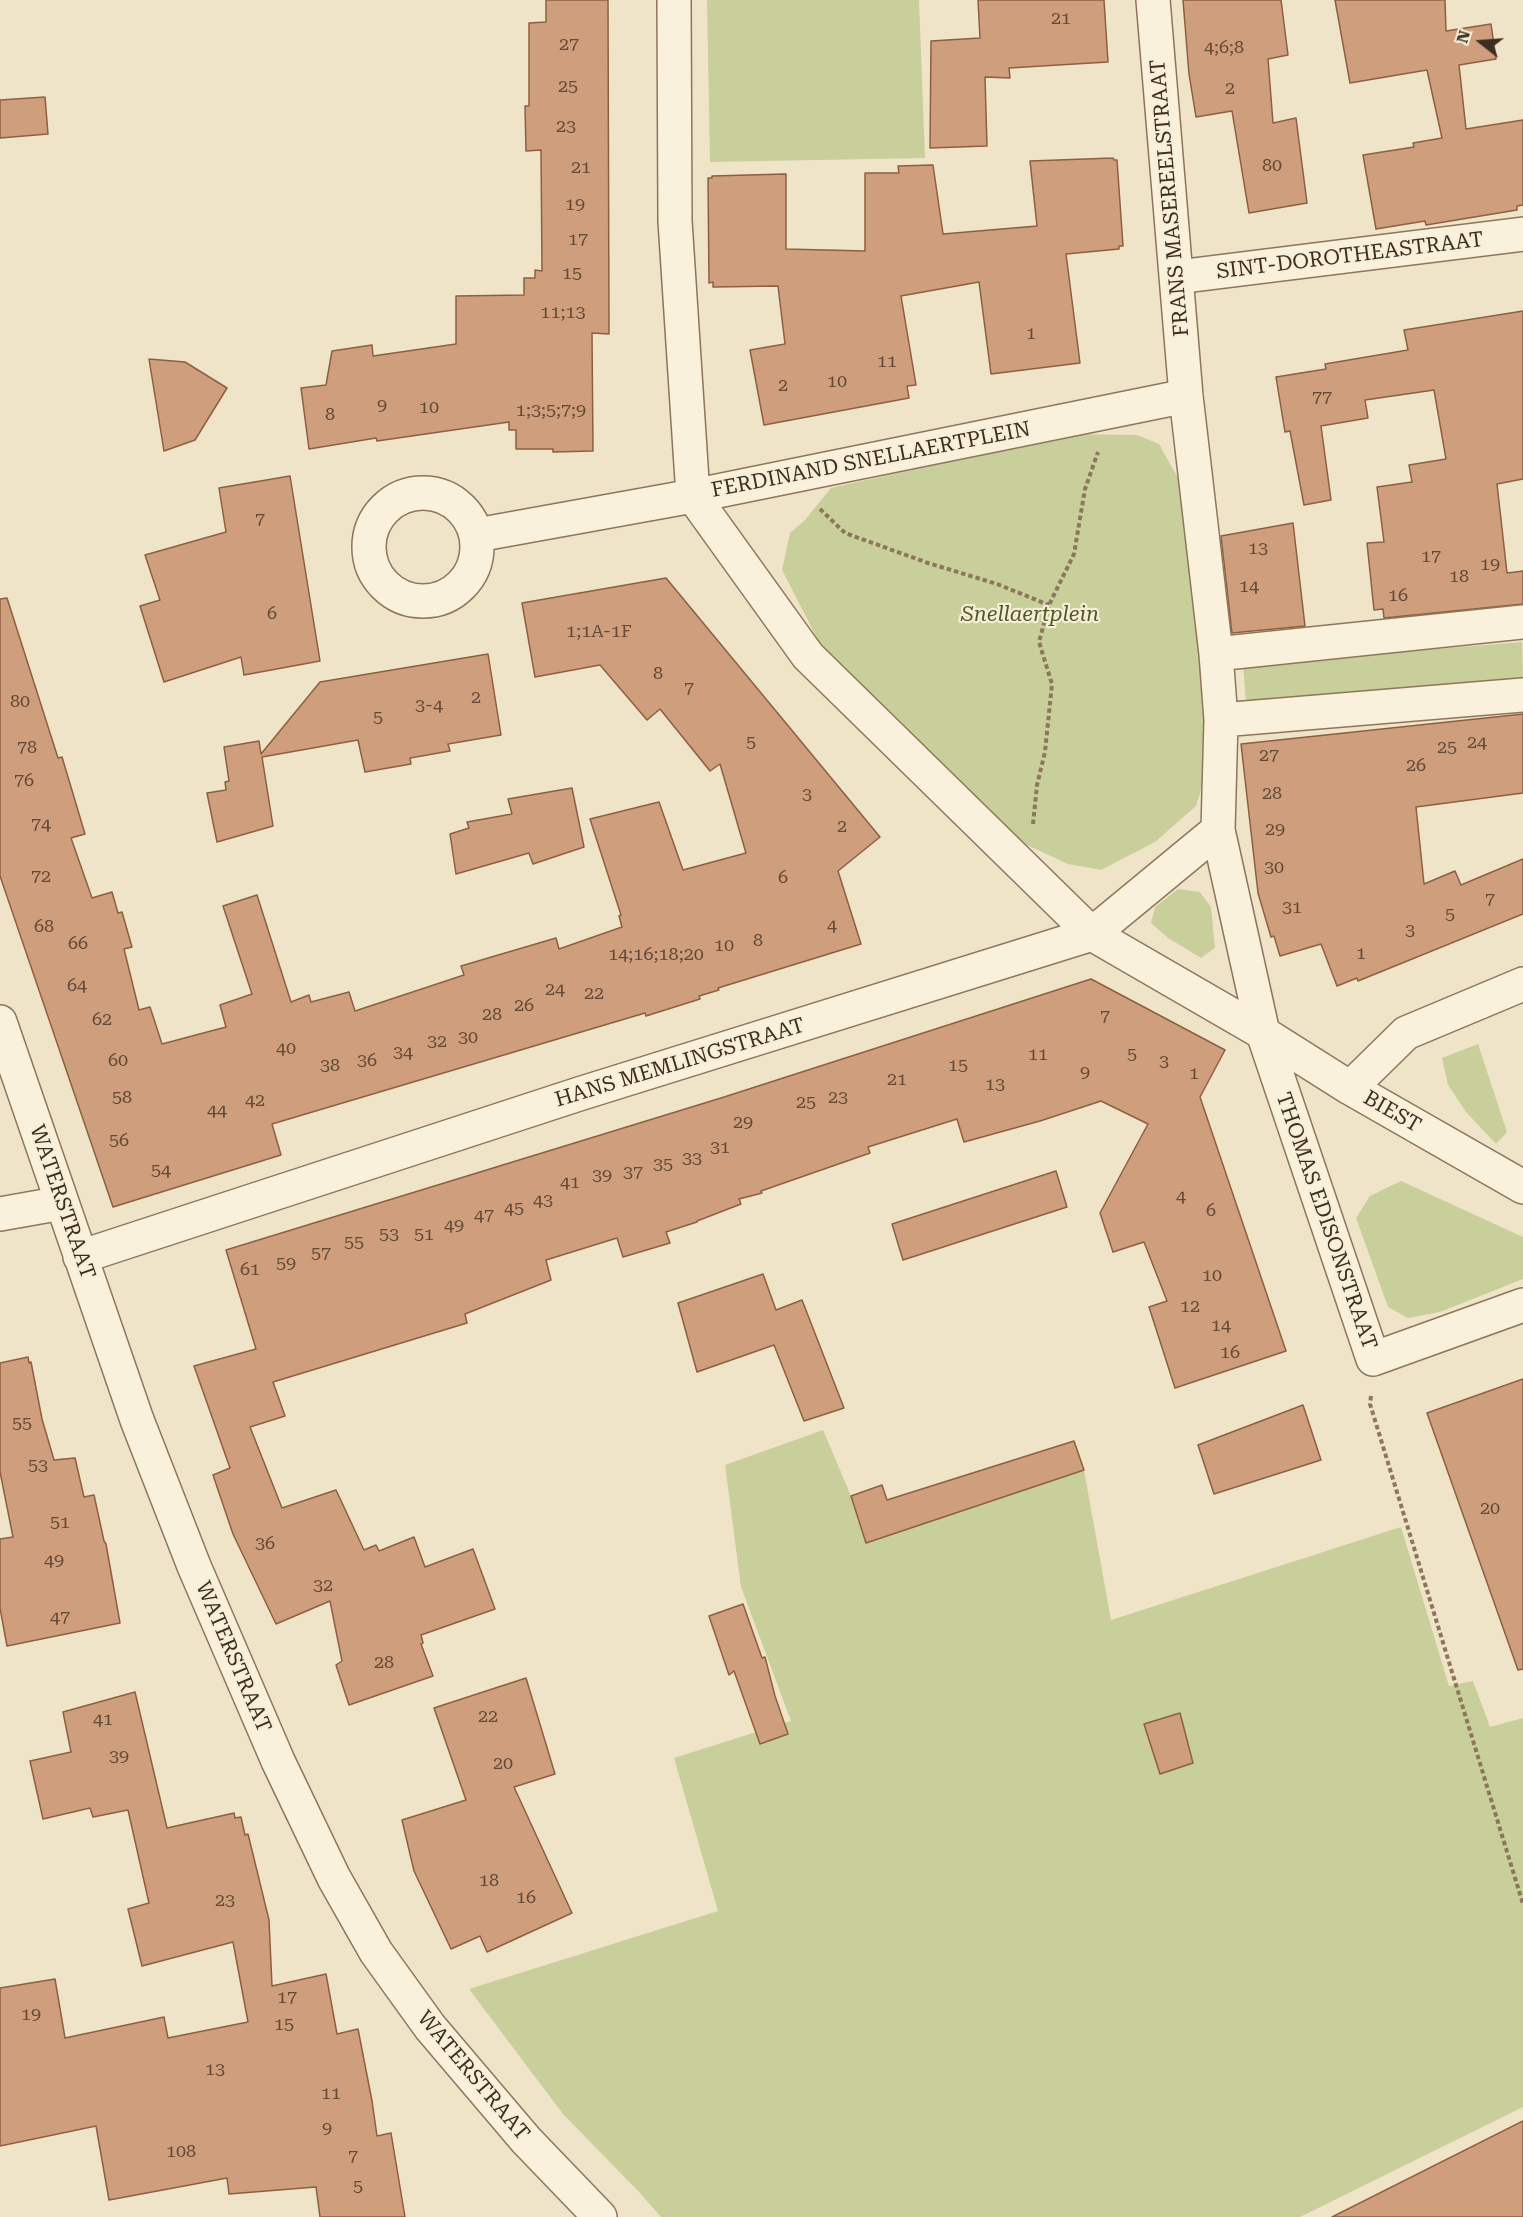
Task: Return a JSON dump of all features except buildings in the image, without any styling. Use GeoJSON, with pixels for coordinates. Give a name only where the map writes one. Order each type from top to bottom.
{"type":"FeatureCollection","features":[{"type":"Feature","properties":{"kind":"street"},"geometry":{"type":"LineString","coordinates":[[477,535],[693,496],[675,221],[674,0]]}},
{"type":"Feature","properties":{"kind":"street","name":"FRANS MASEREELSTRAAT"},"geometry":{"type":"LineString","coordinates":[[1154,0],[1186,396]]}},
{"type":"Feature","properties":{"kind":"street","name":"SINT-DOROTHEASTRAAT"},"geometry":{"type":"LineString","coordinates":[[1177,277],[1523,234]]}},
{"type":"Feature","properties":{"kind":"street"},"geometry":{"type":"LineString","coordinates":[[1186,396],[1216,654],[1221,720],[1218,830],[1263,1034]]}},
{"type":"Feature","properties":{"kind":"street","name":"FERDINAND SNELLAERTPLEIN"},"geometry":{"type":"LineString","coordinates":[[1092,934],[808,656],[693,496],[1186,396]]}},
{"type":"Feature","properties":{"kind":"street"},"geometry":{"type":"LineString","coordinates":[[1216,654],[1523,622]]}},
{"type":"Feature","properties":{"kind":"street"},"geometry":{"type":"LineString","coordinates":[[1221,720],[1523,696]]}},
{"type":"Feature","properties":{"kind":"street"},"geometry":{"type":"LineString","coordinates":[[1218,830],[1092,934],[1263,1034]]}},
{"type":"Feature","properties":{"kind":"street","name":"HANS MEMLINGSTRAAT"},"geometry":{"type":"LineString","coordinates":[[80,1257],[579,1094],[1092,934]]}},
{"type":"Feature","properties":{"kind":"street"},"geometry":{"type":"LineString","coordinates":[[1350,1088],[1406,1034],[1523,984]]}},
{"type":"Feature","properties":{"kind":"street","name":"WATERSTRAAT"},"geometry":{"type":"LineString","coordinates":[[0,1023],[137,1420],[194,1566],[278,1761],[334,1878],[376,1952],[430,2027],[526,2140],[600,2217]]}},
{"type":"Feature","properties":{"kind":"street","name":"BIEST"},"geometry":{"type":"LineString","coordinates":[[1263,1034],[1350,1088],[1523,1187]]}},
{"type":"Feature","properties":{"kind":"street","name":"THOMAS EDISONSTRAAT"},"geometry":{"type":"LineString","coordinates":[[1263,1034],[1373,1359],[1523,1305]]}},
{"type":"Feature","properties":{"kind":"street"},"geometry":{"type":"LineString","coordinates":[[0,1214],[62,1203]]}},
{"type":"Feature","properties":{"kind":"path"},"geometry":{"type":"LineString","coordinates":[[1024,867],[1033,823],[1037,785],[1046,752],[1052,684],[1039,642],[1049,605],[1074,554],[1085,489],[1098,455],[1104,413]]}},
{"type":"Feature","properties":{"kind":"path"},"geometry":{"type":"LineString","coordinates":[[794,476],[814,504],[845,533],[997,584],[1049,605]]}},
{"type":"Feature","properties":{"kind":"path"},"geometry":{"type":"LineString","coordinates":[[1373,1359],[1370,1404],[1523,1904]]}},
{"type":"Feature","properties":{"kind":"green space"},"geometry":{"type":"Polygon","coordinates":[[[707,0],[919,0],[925,158],[710,162],[707,0]]]}},
{"type":"Feature","properties":{"kind":"green space","name":"Snellaertplein"},"geometry":{"type":"Polygon","coordinates":[[[1069,434],[1137,435],[1159,444],[1178,478],[1196,599],[1208,768],[1196,806],[1155,842],[1101,870],[1068,864],[1018,841],[819,642],[782,570],[790,533],[805,520],[831,488],[1069,434]]]}},
{"type":"Feature","properties":{"kind":"green space"},"geometry":{"type":"Polygon","coordinates":[[[1522,642],[1523,678],[1246,702],[1243,665],[1522,642]]]}},
{"type":"Feature","properties":{"kind":"green space"},"geometry":{"type":"Polygon","coordinates":[[[1178,889],[1200,892],[1211,907],[1215,948],[1201,958],[1168,938],[1151,923],[1155,907],[1178,889]]]}},
{"type":"Feature","properties":{"kind":"green space"},"geometry":{"type":"Polygon","coordinates":[[[1478,1044],[1507,1132],[1496,1144],[1466,1112],[1448,1085],[1442,1058],[1478,1044]]]}},
{"type":"Feature","properties":{"kind":"green space"},"geometry":{"type":"Polygon","coordinates":[[[1401,1181],[1523,1237],[1523,1279],[1440,1312],[1408,1318],[1388,1307],[1356,1218],[1370,1196],[1401,1181]]]}},
{"type":"Feature","properties":{"kind":"green space"},"geometry":{"type":"Polygon","coordinates":[[[823,1430],[851,1496],[866,1543],[1084,1470],[1111,1620],[1401,1527],[1449,1686],[1473,1681],[1490,1727],[1523,1718],[1523,2107],[1300,2217],[661,2217],[563,2114],[469,1989],[718,1911],[674,1758],[791,1721],[741,1587],[725,1465],[823,1430]]]}}]}
